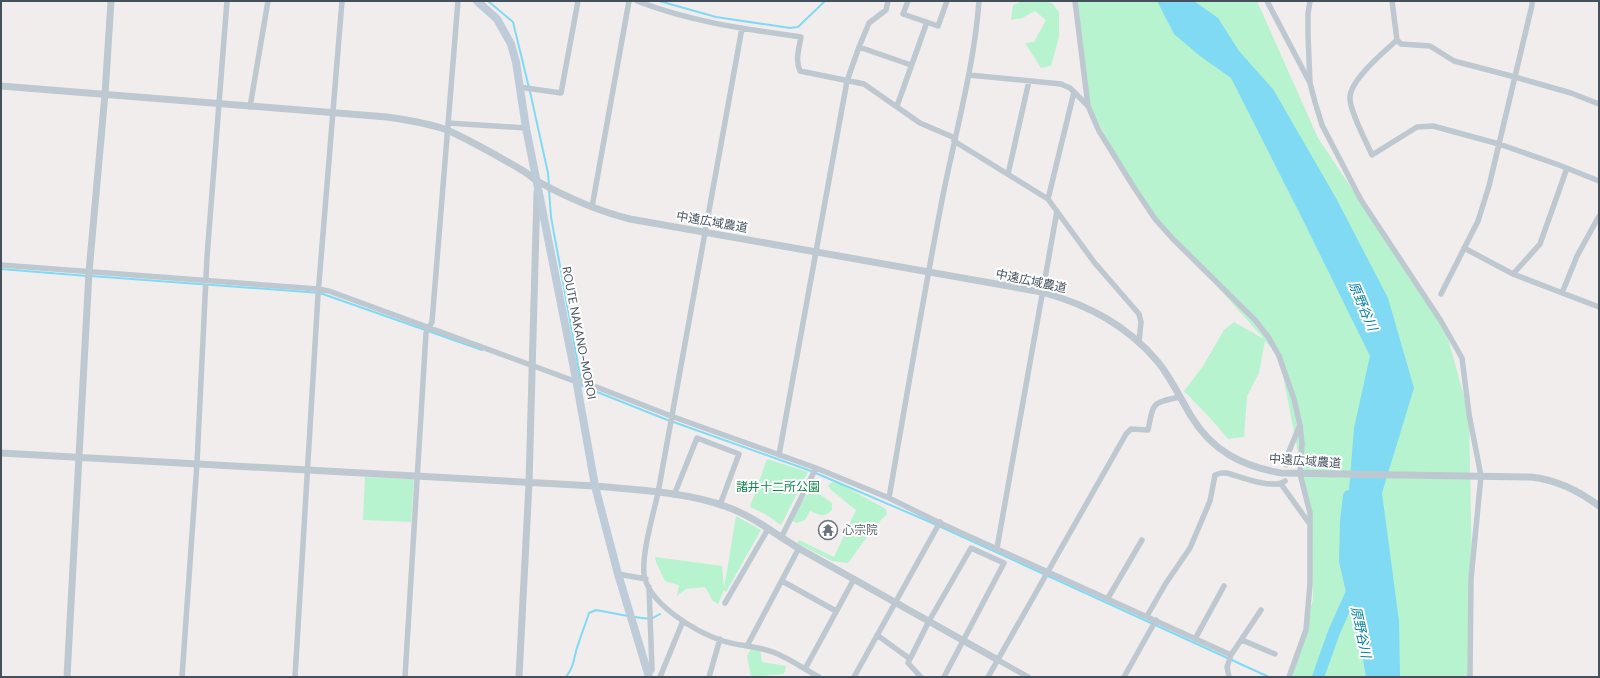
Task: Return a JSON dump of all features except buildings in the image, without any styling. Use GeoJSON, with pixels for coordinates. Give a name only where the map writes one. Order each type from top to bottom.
{"type":"FeatureCollection","features":[{"type":"Feature","properties":{"kind":"main road","name":"ROUTE NAKANO-MOROI"},"geometry":{"type":"LineString","coordinates":[[477,1],[497,19],[508,37],[516,62],[526,128],[576,380],[595,486],[618,574],[649,676]]}},
{"type":"Feature","properties":{"kind":"street"},"geometry":{"type":"LineString","coordinates":[[67,677],[89,272],[105,94],[111,1]]}},
{"type":"Feature","properties":{"kind":"street"},"geometry":{"type":"LineString","coordinates":[[182,677],[197,463],[206,281],[218,104],[227,1]]}},
{"type":"Feature","properties":{"kind":"street"},"geometry":{"type":"LineString","coordinates":[[250,107],[268,1]]}},
{"type":"Feature","properties":{"kind":"street"},"geometry":{"type":"LineString","coordinates":[[295,677],[318,292],[334,113],[342,1]]}},
{"type":"Feature","properties":{"kind":"street"},"geometry":{"type":"LineString","coordinates":[[405,677],[426,333],[432,322],[458,1]]}},
{"type":"Feature","properties":{"kind":"street"},"geometry":{"type":"LineString","coordinates":[[519,87],[561,93],[578,1]]}},
{"type":"Feature","properties":{"kind":"street"},"geometry":{"type":"LineString","coordinates":[[592,207],[629,1]]}},
{"type":"Feature","properties":{"kind":"street"},"geometry":{"type":"LineString","coordinates":[[637,1],[655,8],[712,24],[801,37],[798,58],[798,66],[800,71],[864,84],[920,123],[954,140],[1048,199],[1094,262],[1139,314],[1141,322],[1140,342]]}},
{"type":"Feature","properties":{"kind":"street"},"geometry":{"type":"LineString","coordinates":[[779,455],[847,81],[858,47],[869,22],[886,10],[888,1]]}},
{"type":"Feature","properties":{"kind":"street"},"geometry":{"type":"LineString","coordinates":[[908,1],[903,14],[938,26],[948,1]]}},
{"type":"Feature","properties":{"kind":"street"},"geometry":{"type":"LineString","coordinates":[[889,498],[928,272],[954,140],[969,75],[979,1]]}},
{"type":"Feature","properties":{"kind":"street"},"geometry":{"type":"LineString","coordinates":[[1075,1],[1088,106],[1099,131],[1155,219],[1173,240],[1250,315],[1269,338],[1279,356],[1288,379],[1300,425],[1302,444],[1300,474],[1310,513],[1310,584],[1306,630],[1289,677]]}},
{"type":"Feature","properties":{"kind":"street"},"geometry":{"type":"LineString","coordinates":[[1267,1],[1310,83],[1322,125],[1361,200],[1441,321],[1462,358],[1469,414],[1481,476],[1471,579],[1470,677]]}},
{"type":"Feature","properties":{"kind":"street"},"geometry":{"type":"LineString","coordinates":[[1310,1],[1308,14],[1308,35],[1310,83]]}},
{"type":"Feature","properties":{"kind":"street"},"geometry":{"type":"LineString","coordinates":[[1392,1],[1397,40],[1401,44],[1430,46],[1454,61],[1571,93],[1599,104]]}},
{"type":"Feature","properties":{"kind":"street"},"geometry":{"type":"LineString","coordinates":[[1441,294],[1478,221],[1490,186],[1532,1]]}},
{"type":"Feature","properties":{"kind":"street"},"geometry":{"type":"LineString","coordinates":[[897,106],[926,22]]}},
{"type":"Feature","properties":{"kind":"street"},"geometry":{"type":"LineString","coordinates":[[649,676],[652,670],[647,582],[644,563],[742,28]]}},
{"type":"Feature","properties":{"kind":"street"},"geometry":{"type":"LineString","coordinates":[[1397,40],[1365,70],[1353,87],[1350,97],[1354,114],[1372,155],[1418,127],[1433,126],[1499,144],[1599,181]]}},
{"type":"Feature","properties":{"kind":"street"},"geometry":{"type":"LineString","coordinates":[[858,47],[912,65]]}},
{"type":"Feature","properties":{"kind":"street"},"geometry":{"type":"LineString","coordinates":[[969,75],[1061,84],[1070,88],[1088,106]]}},
{"type":"Feature","properties":{"kind":"street"},"geometry":{"type":"LineString","coordinates":[[1008,174],[1029,81]]}},
{"type":"Feature","properties":{"kind":"street","name":"中遠広域農道"},"geometry":{"type":"LineString","coordinates":[[1,86],[334,113],[406,120],[447,126],[537,181],[592,207],[630,219],[1042,292],[1068,299],[1098,312],[1140,342],[1168,375],[1201,431],[1212,442],[1236,460],[1250,466],[1300,474],[1531,477],[1547,479],[1578,492],[1599,506]]}},
{"type":"Feature","properties":{"kind":"street"},"geometry":{"type":"LineString","coordinates":[[1048,199],[1074,92]]}},
{"type":"Feature","properties":{"kind":"street"},"geometry":{"type":"LineString","coordinates":[[447,126],[526,128]]}},
{"type":"Feature","properties":{"kind":"street"},"geometry":{"type":"LineString","coordinates":[[1513,274],[1540,244],[1567,168]]}},
{"type":"Feature","properties":{"kind":"street"},"geometry":{"type":"LineString","coordinates":[[519,677],[529,483],[537,181]]}},
{"type":"Feature","properties":{"kind":"street"},"geometry":{"type":"LineString","coordinates":[[997,548],[1057,211]]}},
{"type":"Feature","properties":{"kind":"street"},"geometry":{"type":"LineString","coordinates":[[1562,293],[1577,256],[1599,216]]}},
{"type":"Feature","properties":{"kind":"street"},"geometry":{"type":"LineString","coordinates":[[1464,248],[1513,274],[1599,307]]}},
{"type":"Feature","properties":{"kind":"street"},"geometry":{"type":"LineString","coordinates":[[1,266],[206,281],[318,292],[329,291],[816,468],[889,498],[1195,638],[1231,656]]}},
{"type":"Feature","properties":{"kind":"street"},"geometry":{"type":"LineString","coordinates":[[988,677],[1126,434],[1131,430],[1148,430],[1153,407],[1160,402],[1180,397]]}},
{"type":"Feature","properties":{"kind":"street"},"geometry":{"type":"LineString","coordinates":[[1286,465],[1288,454],[1300,425]]}},
{"type":"Feature","properties":{"kind":"street"},"geometry":{"type":"LineString","coordinates":[[674,495],[697,438],[739,454],[720,505]]}},
{"type":"Feature","properties":{"kind":"street"},"geometry":{"type":"LineString","coordinates":[[1,453],[80,456],[595,486],[674,495],[720,505],[742,514],[781,538],[1028,677]]}},
{"type":"Feature","properties":{"kind":"street"},"geometry":{"type":"LineString","coordinates":[[781,538],[816,468]]}},
{"type":"Feature","properties":{"kind":"street"},"geometry":{"type":"LineString","coordinates":[[1147,616],[1166,583],[1190,548],[1210,501],[1216,475],[1228,473],[1268,484],[1283,483],[1310,524]]}},
{"type":"Feature","properties":{"kind":"street"},"geometry":{"type":"LineString","coordinates":[[854,677],[940,522]]}},
{"type":"Feature","properties":{"kind":"street"},"geometry":{"type":"LineString","coordinates":[[726,603],[768,529]]}},
{"type":"Feature","properties":{"kind":"street"},"geometry":{"type":"LineString","coordinates":[[1108,598],[1142,540]]}},
{"type":"Feature","properties":{"kind":"street"},"geometry":{"type":"LineString","coordinates":[[747,646],[799,548]]}},
{"type":"Feature","properties":{"kind":"street"},"geometry":{"type":"LineString","coordinates":[[921,677],[908,663],[929,621],[971,548],[1004,563],[944,677]]}},
{"type":"Feature","properties":{"kind":"street"},"geometry":{"type":"LineString","coordinates":[[618,574],[647,582],[665,608],[683,621],[720,639],[772,652],[819,677]]}},
{"type":"Feature","properties":{"kind":"street"},"geometry":{"type":"LineString","coordinates":[[805,669],[854,579]]}},
{"type":"Feature","properties":{"kind":"street"},"geometry":{"type":"LineString","coordinates":[[782,581],[836,611]]}},
{"type":"Feature","properties":{"kind":"street"},"geometry":{"type":"LineString","coordinates":[[1195,638],[1224,586]]}},
{"type":"Feature","properties":{"kind":"street"},"geometry":{"type":"LineString","coordinates":[[1229,677],[1227,667],[1231,656],[1261,610]]}},
{"type":"Feature","properties":{"kind":"street"},"geometry":{"type":"LineString","coordinates":[[1124,677],[1156,620]]}},
{"type":"Feature","properties":{"kind":"street"},"geometry":{"type":"LineString","coordinates":[[660,677],[683,621]]}},
{"type":"Feature","properties":{"kind":"street"},"geometry":{"type":"LineString","coordinates":[[877,635],[910,659]]}},
{"type":"Feature","properties":{"kind":"street"},"geometry":{"type":"LineString","coordinates":[[709,677],[720,639]]}},
{"type":"Feature","properties":{"kind":"street"},"geometry":{"type":"LineString","coordinates":[[1242,640],[1275,654]]}},
{"type":"Feature","properties":{"kind":"green space"},"geometry":{"type":"Polygon","coordinates":[[[1023,1],[1052,3],[1059,12],[1059,37],[1051,66],[1041,68],[1025,43],[1034,42],[1046,20],[1035,11],[1022,18],[1011,20],[1013,5],[1023,1]]]}},
{"type":"Feature","properties":{"kind":"green space"},"geometry":{"type":"Polygon","coordinates":[[[1077,1],[1257,1],[1318,138],[1445,328],[1469,414],[1472,571],[1470,677],[1289,677],[1299,652],[1313,599],[1312,523],[1279,356],[1265,341],[1259,373],[1247,396],[1244,437],[1228,439],[1184,391],[1203,366],[1224,330],[1234,322],[1264,339],[1158,222],[1128,179],[1087,101],[1077,1]]]}},
{"type":"Feature","properties":{"kind":"green space","name":"諸井十二所公園"},"geometry":{"type":"Polygon","coordinates":[[[767,459],[808,472],[781,525],[765,514],[750,507],[767,459]]]}},
{"type":"Feature","properties":{"kind":"green space"},"geometry":{"type":"Polygon","coordinates":[[[365,477],[414,479],[411,522],[363,520],[365,477]]]}},
{"type":"Feature","properties":{"kind":"green space"},"geometry":{"type":"Polygon","coordinates":[[[835,481],[886,509],[887,514],[875,526],[848,563],[832,561],[797,543],[799,540],[834,557],[856,510],[831,490],[828,485],[835,481]]]}},
{"type":"Feature","properties":{"kind":"green space"},"geometry":{"type":"Polygon","coordinates":[[[808,493],[821,495],[832,503],[832,510],[824,515],[810,511],[805,520],[797,523],[790,520],[808,493]]]}},
{"type":"Feature","properties":{"kind":"green space"},"geometry":{"type":"Polygon","coordinates":[[[736,516],[761,530],[726,592],[724,590],[718,604],[713,601],[705,587],[686,589],[677,596],[679,585],[665,581],[655,557],[722,566],[724,588],[736,516]]]}},
{"type":"Feature","properties":{"kind":"green space"},"geometry":{"type":"Polygon","coordinates":[[[752,647],[760,649],[762,662],[786,666],[784,674],[751,677],[747,656],[752,647]]]}},
{"type":"Feature","properties":{"kind":"water"},"geometry":{"type":"Polygon","coordinates":[[[1157,1],[1194,1],[1218,18],[1239,51],[1273,89],[1336,198],[1388,298],[1414,388],[1382,493],[1399,621],[1400,677],[1366,677],[1349,581],[1346,528],[1354,428],[1370,356],[1231,78],[1200,56],[1174,34],[1157,1]]]}},
{"type":"Feature","properties":{"kind":"waterway"},"geometry":{"type":"LineString","coordinates":[[488,1],[513,22],[531,96],[548,173],[549,185]]}},
{"type":"Feature","properties":{"kind":"waterway"},"geometry":{"type":"LineString","coordinates":[[659,1],[716,17],[790,28],[798,27],[825,1]]}},
{"type":"Feature","properties":{"kind":"waterway"},"geometry":{"type":"LineString","coordinates":[[549,189],[551,217],[582,386],[665,419],[811,471],[930,522],[1269,677]]}},
{"type":"Feature","properties":{"kind":"waterway"},"geometry":{"type":"LineString","coordinates":[[1,269],[87,276]]}},
{"type":"Feature","properties":{"kind":"waterway"},"geometry":{"type":"LineString","coordinates":[[91,276],[320,293],[482,350]]}},
{"type":"Feature","properties":{"kind":"waterway","name":"原野谷川"},"geometry":{"type":"LineString","coordinates":[[1349,496],[1346,521],[1345,561],[1353,596]]}},
{"type":"Feature","properties":{"kind":"waterway"},"geometry":{"type":"LineString","coordinates":[[1318,677],[1334,632],[1352,592]]}},
{"type":"Feature","properties":{"kind":"waterway"},"geometry":{"type":"LineString","coordinates":[[566,677],[573,664],[577,647],[589,613],[596,610],[628,616]]}},
{"type":"Feature","properties":{"kind":"waterway"},"geometry":{"type":"LineString","coordinates":[[634,617],[651,619],[660,614]]}},
{"type":"Feature","properties":{"kind":"place","name":"心宗院"},"geometry":{"type":"Point","coordinates":[828,530]}}]}
